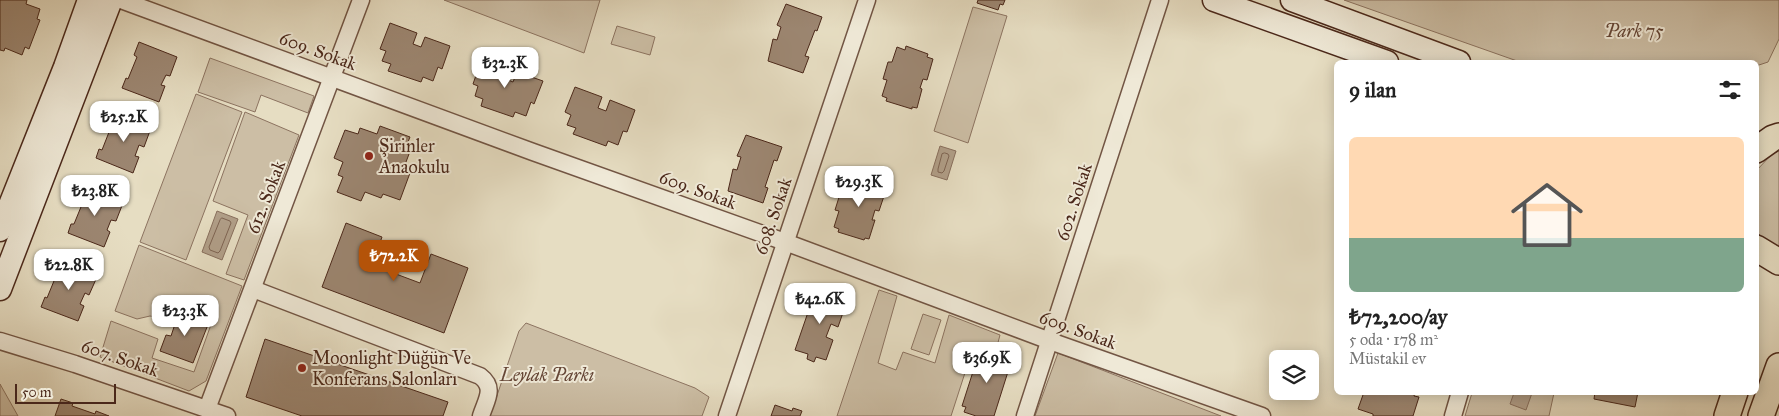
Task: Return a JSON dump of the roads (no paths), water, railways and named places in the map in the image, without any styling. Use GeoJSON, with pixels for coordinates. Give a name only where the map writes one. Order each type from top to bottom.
{"type":"FeatureCollection","features":[{"type":"Feature","properties":{"kind":"main road"},"geometry":{"type":"LineString","coordinates":[[0,230],[65,67],[89,0]]}},
{"type":"Feature","properties":{"kind":"main road"},"geometry":{"type":"LineString","coordinates":[[0,290],[111,0]]}},
{"type":"Feature","properties":{"kind":"main road"},"geometry":{"type":"LineString","coordinates":[[1214,0],[1381,60]]}},
{"type":"Feature","properties":{"kind":"main road"},"geometry":{"type":"LineString","coordinates":[[1292,0],[1454,60]]}},
{"type":"Feature","properties":{"kind":"main road"},"geometry":{"type":"LineString","coordinates":[[1759,250],[1779,262]]}},
{"type":"Feature","properties":{"kind":"main road"},"geometry":{"type":"LineString","coordinates":[[1762,416],[1779,366]]}},
{"type":"Feature","properties":{"kind":"main road"},"geometry":{"type":"LineString","coordinates":[[1727,416],[1734,395]]}},
{"type":"Feature","properties":{"kind":"street","name":"609. Sokak"},"geometry":{"type":"LineString","coordinates":[[121,0],[533,152],[785,242],[1050,341],[1262,416]]}},
{"type":"Feature","properties":{"kind":"street","name":"612. Sokak"},"geometry":{"type":"LineString","coordinates":[[207,408],[361,0]]}},
{"type":"Feature","properties":{"kind":"street","name":"608. Sokak"},"geometry":{"type":"LineString","coordinates":[[727,416],[867,0]]}},
{"type":"Feature","properties":{"kind":"street","name":"602. Sokak"},"geometry":{"type":"LineString","coordinates":[[1026,416],[1160,0]]}},
{"type":"Feature","properties":{"kind":"street"},"geometry":{"type":"LineString","coordinates":[[252,289],[480,376],[487,382],[490,389],[481,416]]}},
{"type":"Feature","properties":{"kind":"street","name":"607. Sokak"},"geometry":{"type":"LineString","coordinates":[[0,341],[76,364],[227,416]]}},
{"type":"Feature","properties":{"kind":"street"},"geometry":{"type":"LineString","coordinates":[[1453,416],[1459,395]]}},
{"type":"Feature","properties":{"kind":"water"},"geometry":{"type":"Polygon","coordinates":[[[940,146],[956,151],[947,180],[931,175],[940,146]]]}},
{"type":"Feature","properties":{"kind":"water"},"geometry":{"type":"Polygon","coordinates":[[[217,211],[238,219],[222,260],[202,252],[217,211]]]}},
{"type":"Feature","properties":{"kind":"water"},"geometry":{"type":"Polygon","coordinates":[[[1513,395],[1531,395],[1526,410],[1510,404],[1513,395]]]}},
{"type":"Feature","properties":{"kind":"place","name":"Şirinler Anaokulu"},"geometry":{"type":"Point","coordinates":[369,156]}},
{"type":"Feature","properties":{"kind":"place","name":"Moonlight Düğün Ve Konferans Salonları"},"geometry":{"type":"Point","coordinates":[302,368]}},
{"type":"Feature","properties":{"kind":"park label","name":"Park 75"},"geometry":{"type":"Point","coordinates":[1634,31]}},
{"type":"Feature","properties":{"kind":"park label","name":"Leylak Parkı"},"geometry":{"type":"Point","coordinates":[547,375]}}]}
